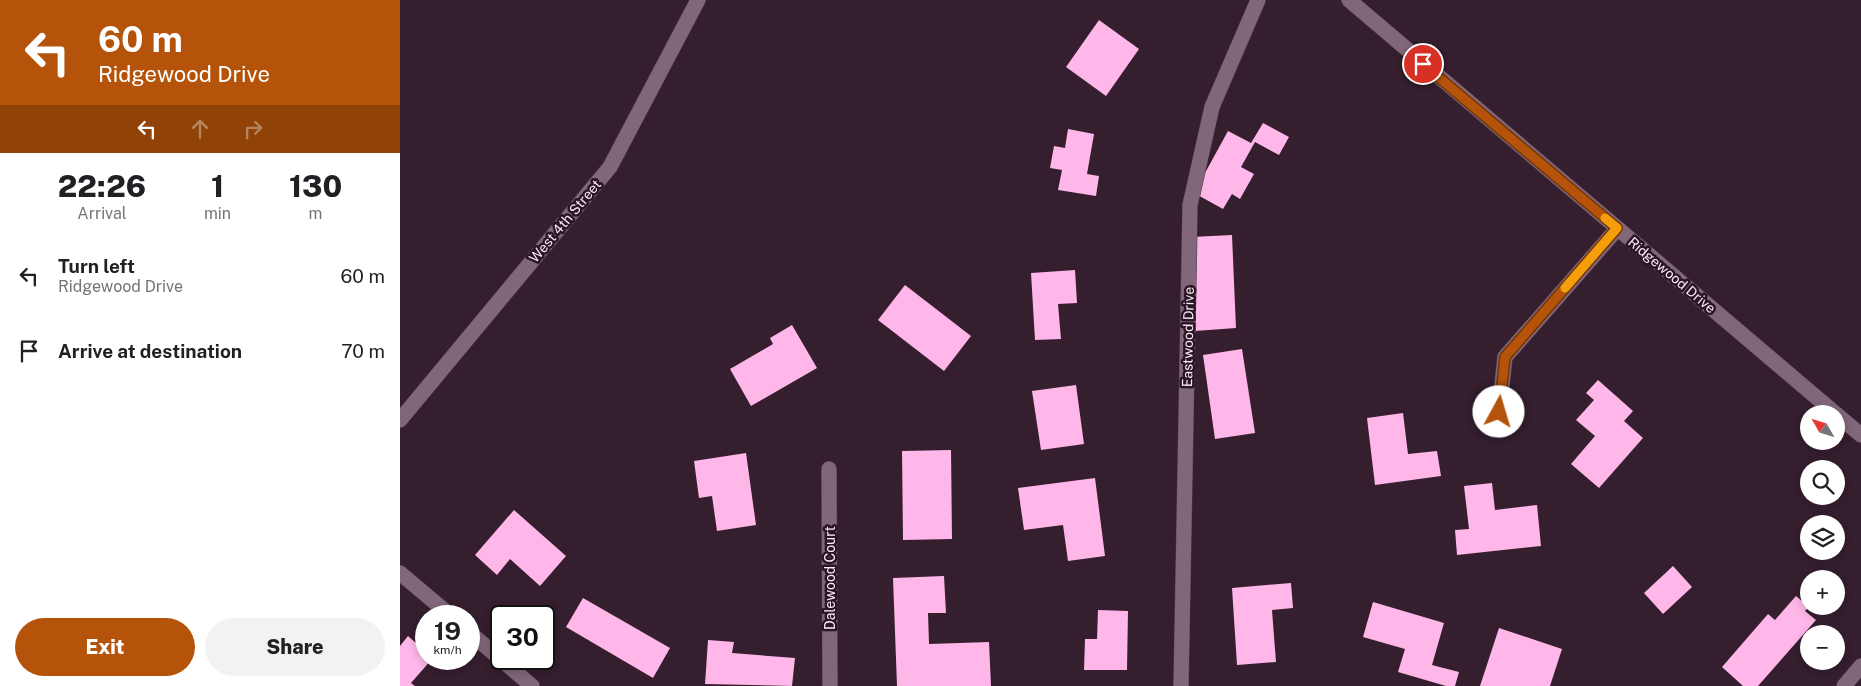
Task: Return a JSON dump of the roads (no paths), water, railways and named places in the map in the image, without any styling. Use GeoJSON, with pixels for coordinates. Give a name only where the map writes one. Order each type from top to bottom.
{"type":"FeatureCollection","features":[{"type":"Feature","properties":{"kind":"street","name":"West 4th Street"},"geometry":{"type":"LineString","coordinates":[[400,420],[610,167],[698,0]]}},
{"type":"Feature","properties":{"kind":"street","name":"Eastwood Drive"},"geometry":{"type":"LineString","coordinates":[[1181,686],[1190,205],[1212,106],[1258,0]]}},
{"type":"Feature","properties":{"kind":"street","name":"Ridgewood Drive"},"geometry":{"type":"LineString","coordinates":[[1349,0],[1825,405]]}},
{"type":"Feature","properties":{"kind":"street"},"geometry":{"type":"LineString","coordinates":[[1499,412],[1505,357],[1617,228]]}},
{"type":"Feature","properties":{"kind":"street","name":"Ridgewood Drive"},"geometry":{"type":"LineString","coordinates":[[1845,422],[1861,435]]}},
{"type":"Feature","properties":{"kind":"street","name":"Dalewood Court"},"geometry":{"type":"LineString","coordinates":[[829,469],[830,686]]}},
{"type":"Feature","properties":{"kind":"street"},"geometry":{"type":"LineString","coordinates":[[400,573],[438,605]]}},
{"type":"Feature","properties":{"kind":"street"},"geometry":{"type":"LineString","coordinates":[[480,641],[532,686]]}},
{"type":"Feature","properties":{"kind":"street"},"geometry":{"type":"LineString","coordinates":[[1844,686],[1861,666]]}}]}
